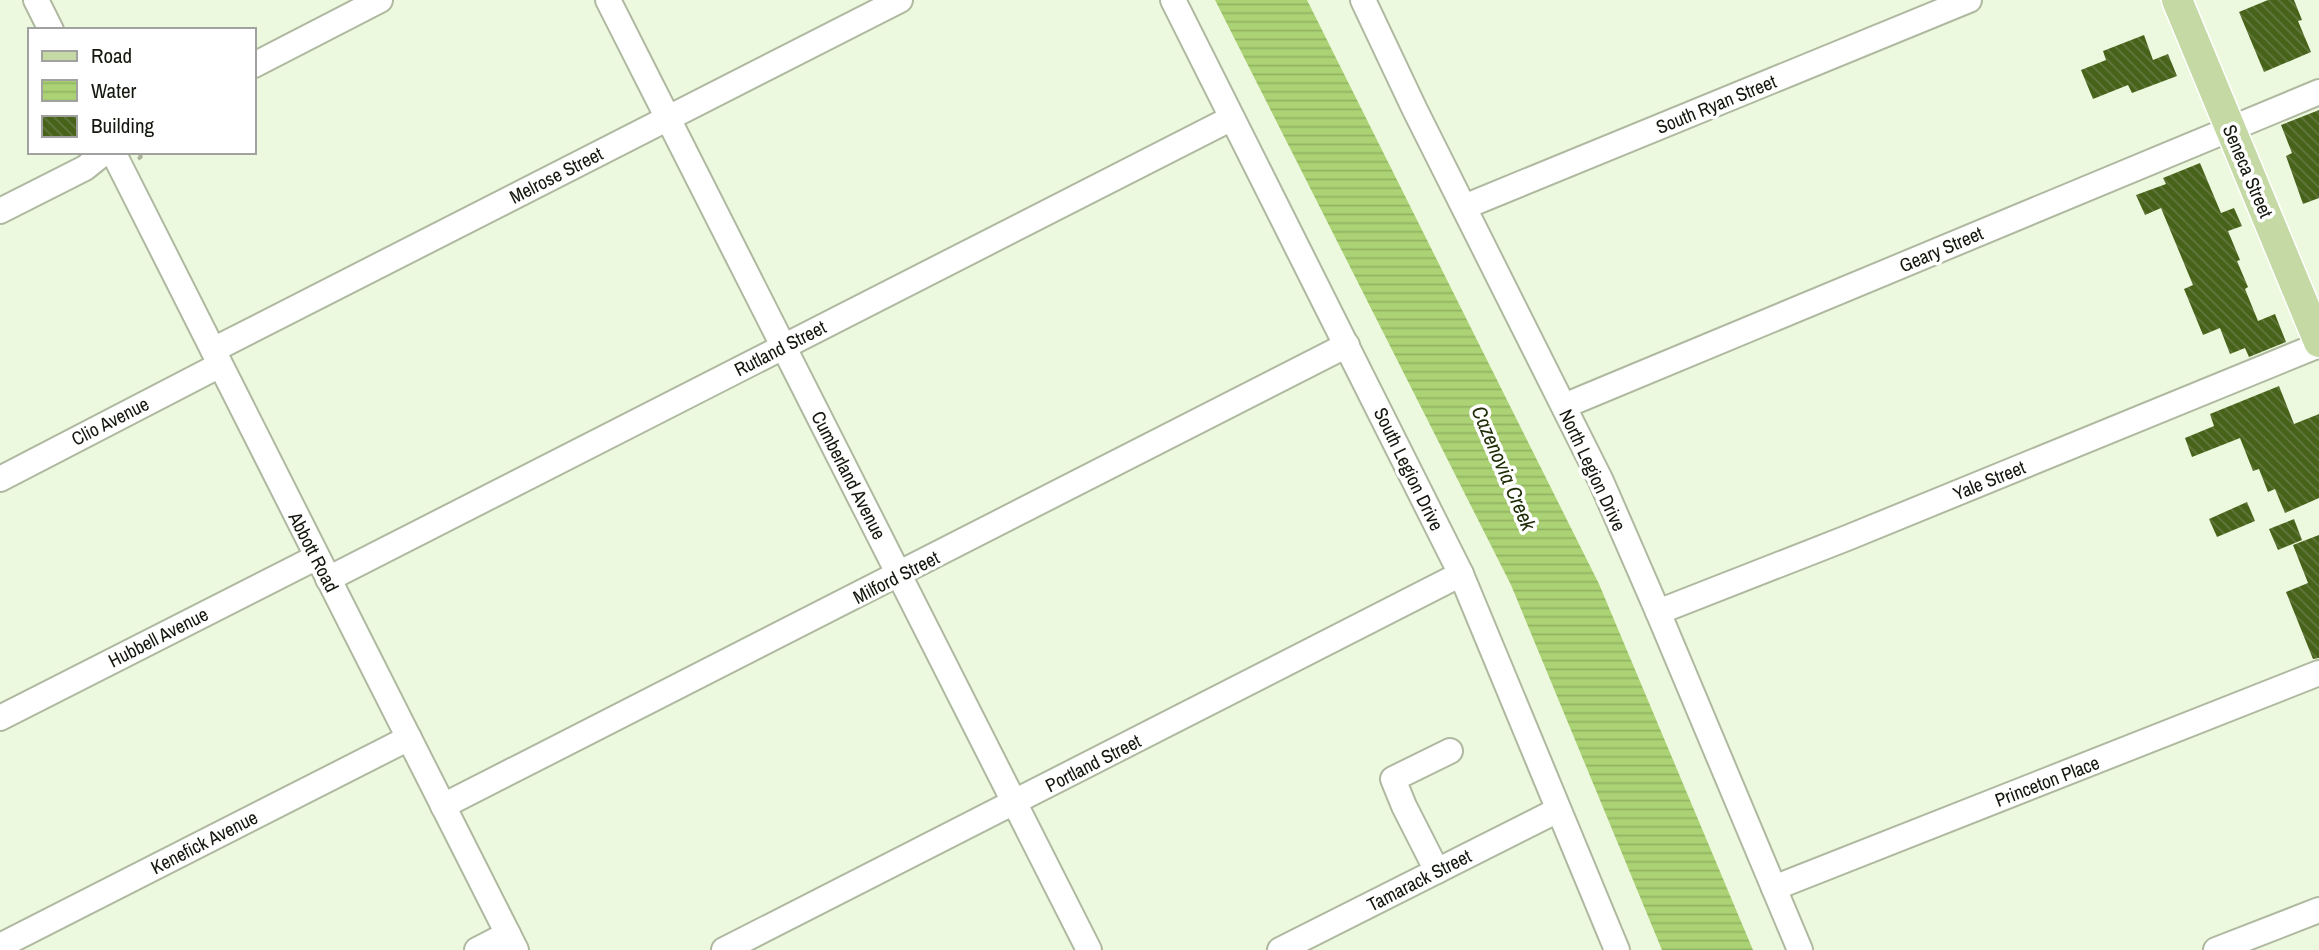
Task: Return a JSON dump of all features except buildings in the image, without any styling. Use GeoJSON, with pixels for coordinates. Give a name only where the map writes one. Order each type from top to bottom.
{"type":"FeatureCollection","features":[{"type":"Feature","properties":{"kind":"main road","name":"Seneca Street"},"geometry":{"type":"LineString","coordinates":[[2177,0],[2317,333]]}},
{"type":"Feature","properties":{"kind":"street"},"geometry":{"type":"LineString","coordinates":[[36,0],[50,28]]}},
{"type":"Feature","properties":{"kind":"street"},"geometry":{"type":"LineString","coordinates":[[256,64],[380,0]]}},
{"type":"Feature","properties":{"kind":"street","name":"Cumberland Avenue"},"geometry":{"type":"LineString","coordinates":[[608,0],[1089,950]]}},
{"type":"Feature","properties":{"kind":"street","name":"Melrose Street"},"geometry":{"type":"LineString","coordinates":[[216,357],[668,118],[900,0]]}},
{"type":"Feature","properties":{"kind":"street","name":"South Legion Drive"},"geometry":{"type":"LineString","coordinates":[[1173,0],[1461,574],[1617,950]]}},
{"type":"Feature","properties":{"kind":"street","name":"North Legion Drive"},"geometry":{"type":"LineString","coordinates":[[1363,0],[1601,481],[1800,950]]}},
{"type":"Feature","properties":{"kind":"street","name":"South Ryan Street"},"geometry":{"type":"LineString","coordinates":[[1464,207],[1969,0]]}},
{"type":"Feature","properties":{"kind":"street","name":"Geary Street"},"geometry":{"type":"LineString","coordinates":[[1564,407],[2319,92]]}},
{"type":"Feature","properties":{"kind":"street","name":"Rutland Street"},"geometry":{"type":"LineString","coordinates":[[328,579],[1233,118]]}},
{"type":"Feature","properties":{"kind":"street"},"geometry":{"type":"LineString","coordinates":[[0,211],[85,168],[102,154]]}},
{"type":"Feature","properties":{"kind":"street","name":"Abbott Road"},"geometry":{"type":"LineString","coordinates":[[114,154],[512,942]]}},
{"type":"Feature","properties":{"kind":"street","name":"Yale Street"},"geometry":{"type":"LineString","coordinates":[[1658,612],[1847,538],[2317,333]]}},
{"type":"Feature","properties":{"kind":"street","name":"Milford Street"},"geometry":{"type":"LineString","coordinates":[[443,806],[1347,345]]}},
{"type":"Feature","properties":{"kind":"street","name":"Clio Avenue"},"geometry":{"type":"LineString","coordinates":[[0,479],[216,357]]}},
{"type":"Feature","properties":{"kind":"street","name":"Hubbell Avenue"},"geometry":{"type":"LineString","coordinates":[[0,718],[317,557]]}},
{"type":"Feature","properties":{"kind":"street","name":"Portland Street"},"geometry":{"type":"LineString","coordinates":[[724,950],[1461,574]]}},
{"type":"Feature","properties":{"kind":"street","name":"Princeton Place"},"geometry":{"type":"LineString","coordinates":[[1774,888],[2318,675]]}},
{"type":"Feature","properties":{"kind":"street","name":"Kenefick Avenue"},"geometry":{"type":"LineString","coordinates":[[0,946],[408,738]]}},
{"type":"Feature","properties":{"kind":"street"},"geometry":{"type":"LineString","coordinates":[[1437,871],[1393,779],[1450,751]]}},
{"type":"Feature","properties":{"kind":"street","name":"Tamarack Street"},"geometry":{"type":"LineString","coordinates":[[1280,950],[1558,810]]}},
{"type":"Feature","properties":{"kind":"street"},"geometry":{"type":"LineString","coordinates":[[2216,950],[2319,910]]}},
{"type":"Feature","properties":{"kind":"street"},"geometry":{"type":"LineString","coordinates":[[477,950],[512,942]]}},
{"type":"Feature","properties":{"kind":"water","name":"Cazenovia Creek"},"geometry":{"type":"Polygon","coordinates":[[[1215,0],[1307,0],[1599,584],[1753,950],[1662,950],[1511,585],[1215,0]]]}}]}
